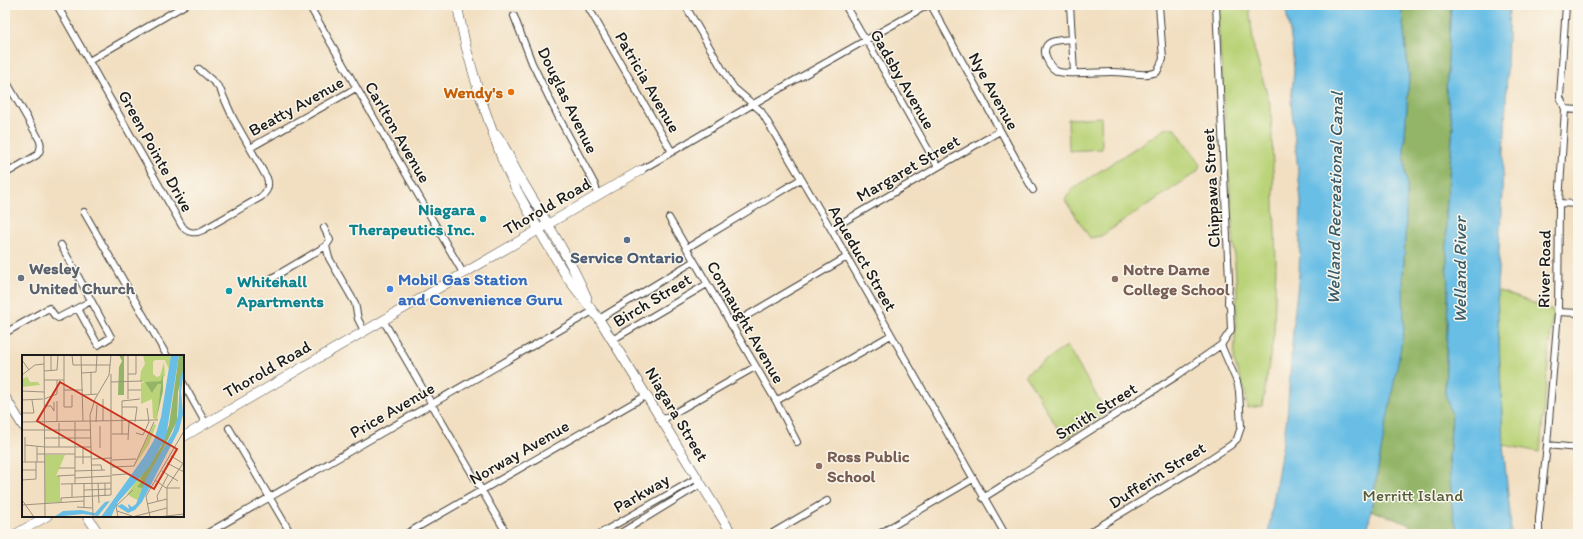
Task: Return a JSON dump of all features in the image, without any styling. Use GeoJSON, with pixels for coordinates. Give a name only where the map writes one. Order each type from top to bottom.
{"type":"FeatureCollection","features":[{"type":"Feature","properties":{"kind":"main road","name":"Niagara Street"},"geometry":{"type":"LineString","coordinates":[[457,5],[472,71],[502,159],[539,229],[568,279],[599,319],[732,534]]}},
{"type":"Feature","properties":{"kind":"main road","name":"Niagara Street"},"geometry":{"type":"LineString","coordinates":[[492,130],[504,145],[517,172],[577,274],[593,311]]}},
{"type":"Feature","properties":{"kind":"main road","name":"Thorold Road"},"geometry":{"type":"LineString","coordinates":[[184,436],[641,170]]}},
{"type":"Feature","properties":{"kind":"main road"},"geometry":{"type":"LineString","coordinates":[[5,397],[22,424]]}},
{"type":"Feature","properties":{"kind":"main road"},"geometry":{"type":"LineString","coordinates":[[16,534],[45,517]]}},
{"type":"Feature","properties":{"kind":"main road"},"geometry":{"type":"LineString","coordinates":[[89,517],[99,534]]}},
{"type":"Feature","properties":{"kind":"street","name":"Green Pointe Drive"},"geometry":{"type":"LineString","coordinates":[[57,5],[182,226],[187,231],[195,232],[203,230],[262,197],[266,193],[268,182],[233,118],[220,89],[216,83],[199,69]]}},
{"type":"Feature","properties":{"kind":"street"},"geometry":{"type":"LineString","coordinates":[[89,61],[185,5]]}},
{"type":"Feature","properties":{"kind":"street","name":"Carlton Avenue"},"geometry":{"type":"LineString","coordinates":[[309,5],[463,273]]}},
{"type":"Feature","properties":{"kind":"street","name":"Patricia Avenue"},"geometry":{"type":"LineString","coordinates":[[587,5],[672,152]]}},
{"type":"Feature","properties":{"kind":"street","name":"Aqueduct Street"},"geometry":{"type":"LineString","coordinates":[[685,5],[734,88],[761,111],[831,229],[1005,534]]}},
{"type":"Feature","properties":{"kind":"street","name":"Gadsby Avenue"},"geometry":{"type":"LineString","coordinates":[[845,5],[938,167]]}},
{"type":"Feature","properties":{"kind":"street","name":"Thorold Road"},"geometry":{"type":"LineString","coordinates":[[641,170],[753,104],[929,5]]}},
{"type":"Feature","properties":{"kind":"street","name":"Nye Avenue"},"geometry":{"type":"LineString","coordinates":[[929,5],[1033,190]]}},
{"type":"Feature","properties":{"kind":"street"},"geometry":{"type":"LineString","coordinates":[[1070,5],[1074,73]]}},
{"type":"Feature","properties":{"kind":"street"},"geometry":{"type":"LineString","coordinates":[[1072,39],[1051,43],[1045,50],[1046,57],[1056,71],[1074,73],[1112,72],[1150,74],[1157,72],[1163,58],[1159,5]]}},
{"type":"Feature","properties":{"kind":"street","name":"Chippawa Street"},"geometry":{"type":"LineString","coordinates":[[1216,5],[1229,280],[1228,303],[1231,313],[1231,330],[1222,345]]}},
{"type":"Feature","properties":{"kind":"street","name":"River Road"},"geometry":{"type":"LineString","coordinates":[[1539,534],[1539,518],[1547,445],[1558,312],[1559,203],[1564,109],[1560,97],[1566,5]]}},
{"type":"Feature","properties":{"kind":"street","name":"Douglas Avenue"},"geometry":{"type":"LineString","coordinates":[[514,16],[532,64],[595,185],[598,195]]}},
{"type":"Feature","properties":{"kind":"street"},"geometry":{"type":"LineString","coordinates":[[5,79],[40,139],[41,145],[37,155],[5,174]]}},
{"type":"Feature","properties":{"kind":"street","name":"Beatty Avenue"},"geometry":{"type":"LineString","coordinates":[[250,148],[356,88]]}},
{"type":"Feature","properties":{"kind":"street"},"geometry":{"type":"LineString","coordinates":[[1564,109],[1578,110]]}},
{"type":"Feature","properties":{"kind":"street","name":"Margaret Street"},"geometry":{"type":"LineString","coordinates":[[831,229],[1000,131]]}},
{"type":"Feature","properties":{"kind":"street"},"geometry":{"type":"LineString","coordinates":[[687,248],[801,179]]}},
{"type":"Feature","properties":{"kind":"street"},"geometry":{"type":"LineString","coordinates":[[1559,203],[1578,204]]}},
{"type":"Feature","properties":{"kind":"street"},"geometry":{"type":"LineString","coordinates":[[84,212],[167,355]]}},
{"type":"Feature","properties":{"kind":"street","name":"Connaught Avenue"},"geometry":{"type":"LineString","coordinates":[[669,218],[776,401],[797,442]]}},
{"type":"Feature","properties":{"kind":"street"},"geometry":{"type":"LineString","coordinates":[[272,278],[326,246],[330,240],[324,228]]}},
{"type":"Feature","properties":{"kind":"street"},"geometry":{"type":"LineString","coordinates":[[61,245],[112,337],[98,345],[78,309]]}},
{"type":"Feature","properties":{"kind":"street"},"geometry":{"type":"LineString","coordinates":[[326,246],[329,258],[354,303],[358,319],[364,331]]}},
{"type":"Feature","properties":{"kind":"street"},"geometry":{"type":"LineString","coordinates":[[731,325],[847,257]]}},
{"type":"Feature","properties":{"kind":"street"},"geometry":{"type":"LineString","coordinates":[[599,319],[694,261]]}},
{"type":"Feature","properties":{"kind":"street","name":"Birch Street"},"geometry":{"type":"LineString","coordinates":[[612,340],[707,284]]}},
{"type":"Feature","properties":{"kind":"street"},"geometry":{"type":"LineString","coordinates":[[5,333],[49,308],[58,318],[91,301]]}},
{"type":"Feature","properties":{"kind":"street","name":"Price Avenue"},"geometry":{"type":"LineString","coordinates":[[206,534],[593,311]]}},
{"type":"Feature","properties":{"kind":"street"},"geometry":{"type":"LineString","coordinates":[[1558,312],[1578,313]]}},
{"type":"Feature","properties":{"kind":"street"},"geometry":{"type":"LineString","coordinates":[[383,320],[507,534]]}},
{"type":"Feature","properties":{"kind":"street"},"geometry":{"type":"LineString","coordinates":[[776,401],[891,335]]}},
{"type":"Feature","properties":{"kind":"street","name":"Dufferin Street"},"geometry":{"type":"LineString","coordinates":[[1087,534],[1228,448],[1239,436],[1241,427],[1239,391],[1237,382],[1222,345]]}},
{"type":"Feature","properties":{"kind":"street","name":"Smith Street"},"geometry":{"type":"LineString","coordinates":[[984,498],[1175,378],[1222,345]]}},
{"type":"Feature","properties":{"kind":"street"},"geometry":{"type":"LineString","coordinates":[[662,420],[755,367]]}},
{"type":"Feature","properties":{"kind":"street"},"geometry":{"type":"LineString","coordinates":[[184,385],[206,424]]}},
{"type":"Feature","properties":{"kind":"street","name":"Norway Avenue"},"geometry":{"type":"LineString","coordinates":[[406,534],[647,395]]}},
{"type":"Feature","properties":{"kind":"street"},"geometry":{"type":"LineString","coordinates":[[229,428],[291,534]]}},
{"type":"Feature","properties":{"kind":"street"},"geometry":{"type":"LineString","coordinates":[[1547,445],[1578,448]]}},
{"type":"Feature","properties":{"kind":"street"},"geometry":{"type":"LineString","coordinates":[[879,534],[973,479]]}},
{"type":"Feature","properties":{"kind":"street","name":"Parkway"},"geometry":{"type":"LineString","coordinates":[[599,534],[699,481]]}},
{"type":"Feature","properties":{"kind":"street","name":"Parkway"},"geometry":{"type":"LineString","coordinates":[[619,534],[699,481]]}},
{"type":"Feature","properties":{"kind":"street"},"geometry":{"type":"LineString","coordinates":[[771,534],[827,501]]}},
{"type":"Feature","properties":{"kind":"street"},"geometry":{"type":"LineString","coordinates":[[611,527],[615,534]]}},
{"type":"Feature","properties":{"kind":"green space"},"geometry":{"type":"Polygon","coordinates":[[[1217,5],[1249,5],[1254,49],[1271,108],[1276,263],[1274,333],[1262,406],[1247,408],[1245,391],[1234,361],[1237,292],[1217,5]]]}},
{"type":"Feature","properties":{"kind":"green space","name":"Merritt Island"},"geometry":{"type":"Polygon","coordinates":[[[1401,5],[1451,5],[1446,92],[1453,126],[1446,214],[1448,297],[1445,394],[1452,415],[1449,459],[1452,508],[1458,534],[1409,534],[1410,525],[1371,510],[1380,457],[1403,276],[1407,188],[1404,151],[1409,76],[1401,5]]]}},
{"type":"Feature","properties":{"kind":"green space"},"geometry":{"type":"Polygon","coordinates":[[[1101,117],[1102,149],[1069,151],[1068,119],[1101,117]]]}},
{"type":"Feature","properties":{"kind":"green space"},"geometry":{"type":"Polygon","coordinates":[[[1166,128],[1175,128],[1200,165],[1197,172],[1101,236],[1090,238],[1065,200],[1071,190],[1166,128]]]}},
{"type":"Feature","properties":{"kind":"green space"},"geometry":{"type":"Polygon","coordinates":[[[1497,290],[1553,310],[1540,452],[1503,445],[1497,290]]]}},
{"type":"Feature","properties":{"kind":"green space"},"geometry":{"type":"Polygon","coordinates":[[[1067,346],[1107,413],[1064,439],[1025,374],[1067,346]]]}},
{"type":"Feature","properties":{"kind":"water","name":"Welland Recreational Canal"},"geometry":{"type":"Polygon","coordinates":[[[1285,5],[1401,5],[1409,76],[1404,151],[1407,188],[1403,276],[1404,330],[1367,534],[1268,534],[1287,417],[1294,317],[1299,275],[1301,201],[1291,101],[1294,71],[1292,44],[1285,5]]]}},
{"type":"Feature","properties":{"kind":"water","name":"Welland River"},"geometry":{"type":"Polygon","coordinates":[[[1451,5],[1509,5],[1505,131],[1497,290],[1503,445],[1511,534],[1458,534],[1452,508],[1449,459],[1452,415],[1445,394],[1448,297],[1446,214],[1453,126],[1446,92],[1451,5]]]}},
{"type":"Feature","properties":{"kind":"place","name":"Wendy's"},"geometry":{"type":"Point","coordinates":[511,92]}},
{"type":"Feature","properties":{"kind":"place","name":"Niagara Therapeutics Inc."},"geometry":{"type":"Point","coordinates":[483,219]}},
{"type":"Feature","properties":{"kind":"place","name":"Service Ontario"},"geometry":{"type":"Point","coordinates":[627,240]}},
{"type":"Feature","properties":{"kind":"place","name":"Wesley United Church"},"geometry":{"type":"Point","coordinates":[21,278]}},
{"type":"Feature","properties":{"kind":"place","name":"Notre Dame College School"},"geometry":{"type":"Point","coordinates":[1115,279]}},
{"type":"Feature","properties":{"kind":"place","name":"Mobil Gas Station and Convenience Guru"},"geometry":{"type":"Point","coordinates":[390,289]}},
{"type":"Feature","properties":{"kind":"place","name":"Whitehall Apartments"},"geometry":{"type":"Point","coordinates":[229,291]}},
{"type":"Feature","properties":{"kind":"place","name":"Ross Public School"},"geometry":{"type":"Point","coordinates":[819,466]}}]}
